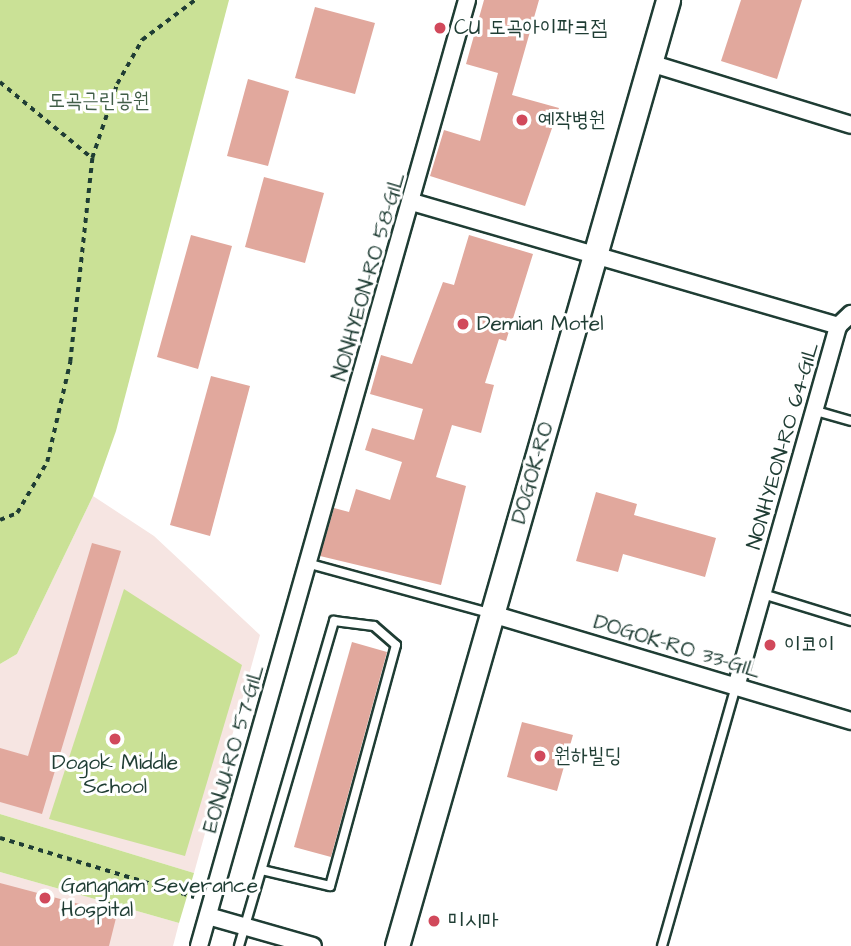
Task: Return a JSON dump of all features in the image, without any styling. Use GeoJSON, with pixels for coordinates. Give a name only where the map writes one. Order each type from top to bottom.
{"type":"FeatureCollection","features":[{"type":"Feature","properties":{"kind":"main road","name":"DOGOK-RO"},"geometry":{"type":"LineString","coordinates":[[397,946],[668,0]]}},
{"type":"Feature","properties":{"kind":"street","name":"NONHYEON-RO 58-GIL"},"geometry":{"type":"LineString","coordinates":[[310,564],[467,0]]}},
{"type":"Feature","properties":{"kind":"street"},"geometry":{"type":"LineString","coordinates":[[650,63],[851,125]]}},
{"type":"Feature","properties":{"kind":"street"},"geometry":{"type":"LineString","coordinates":[[412,202],[838,326]]}},
{"type":"Feature","properties":{"kind":"street","name":"NONHYEON-RO 64-GIL"},"geometry":{"type":"LineString","coordinates":[[736,687],[838,326],[851,314]]}},
{"type":"Feature","properties":{"kind":"street","name":"EONJU-RO 57-GIL"},"geometry":{"type":"LineString","coordinates":[[199,946],[310,564]]}},
{"type":"Feature","properties":{"kind":"street","name":"DOGOK-RO 33-GIL"},"geometry":{"type":"LineString","coordinates":[[492,614],[851,721]]}},
{"type":"Feature","properties":{"kind":"street"},"geometry":{"type":"LineString","coordinates":[[208,916],[313,946]]}},
{"type":"Feature","properties":{"kind":"lane"},"geometry":{"type":"LineString","coordinates":[[816,411],[851,421]]}},
{"type":"Feature","properties":{"kind":"lane"},"geometry":{"type":"LineString","coordinates":[[310,564],[492,614]]}},
{"type":"Feature","properties":{"kind":"lane"},"geometry":{"type":"LineString","coordinates":[[763,594],[851,621]]}},
{"type":"Feature","properties":{"kind":"lane"},"geometry":{"type":"LineString","coordinates":[[239,946],[334,621],[374,626],[396,645],[330,886],[262,870]]}},
{"type":"Feature","properties":{"kind":"lane"},"geometry":{"type":"LineString","coordinates":[[663,946],[736,687]]}},
{"type":"Feature","properties":{"kind":"path"},"geometry":{"type":"LineString","coordinates":[[0,520],[17,513],[47,462],[70,362],[92,158],[117,83],[142,40],[195,0]]}},
{"type":"Feature","properties":{"kind":"path"},"geometry":{"type":"LineString","coordinates":[[0,82],[92,158]]}},
{"type":"Feature","properties":{"kind":"path"},"geometry":{"type":"LineString","coordinates":[[0,838],[188,894],[208,916]]}},
{"type":"Feature","properties":{"kind":"shaded area","name":"Dogok Middle School"},"geometry":{"type":"Polygon","coordinates":[[[93,496],[154,536],[260,635],[194,873],[0,814],[0,664],[17,654],[93,496]]]}},
{"type":"Feature","properties":{"kind":"shaded area","name":"Gangnam Severance Hospital"},"geometry":{"type":"Polygon","coordinates":[[[0,872],[179,923],[173,946],[0,946],[0,872]]]}},
{"type":"Feature","properties":{"kind":"green space","name":"도곡근린공원"},"geometry":{"type":"Polygon","coordinates":[[[0,0],[229,0],[116,431],[93,496],[17,654],[0,664],[0,0]]]}},
{"type":"Feature","properties":{"kind":"green space"},"geometry":{"type":"Polygon","coordinates":[[[124,589],[242,665],[185,856],[49,819],[124,589]]]}},
{"type":"Feature","properties":{"kind":"green space"},"geometry":{"type":"Polygon","coordinates":[[[0,814],[194,873],[179,923],[0,872],[0,814]]]}},
{"type":"Feature","properties":{"kind":"building"},"geometry":{"type":"Polygon","coordinates":[[[484,0],[539,0],[512,95],[559,108],[525,206],[430,176],[444,130],[480,141],[498,73],[466,64],[484,0]]]}},
{"type":"Feature","properties":{"kind":"building"},"geometry":{"type":"Polygon","coordinates":[[[741,0],[802,0],[777,79],[721,61],[741,0]]]}},
{"type":"Feature","properties":{"kind":"building"},"geometry":{"type":"Polygon","coordinates":[[[315,7],[375,23],[355,94],[295,78],[315,7]]]}},
{"type":"Feature","properties":{"kind":"building"},"geometry":{"type":"Polygon","coordinates":[[[248,79],[289,91],[268,166],[227,156],[248,79]]]}},
{"type":"Feature","properties":{"kind":"building"},"geometry":{"type":"Polygon","coordinates":[[[264,177],[324,193],[305,263],[245,247],[264,177]]]}},
{"type":"Feature","properties":{"kind":"building"},"geometry":{"type":"Polygon","coordinates":[[[191,235],[232,246],[198,369],[157,357],[191,235]]]}},
{"type":"Feature","properties":{"kind":"building"},"geometry":{"type":"Polygon","coordinates":[[[469,235],[533,254],[506,341],[499,339],[485,383],[494,385],[481,433],[452,425],[436,477],[466,486],[441,585],[320,556],[334,508],[349,512],[356,489],[390,500],[402,462],[365,450],[372,428],[414,440],[423,409],[370,394],[381,355],[412,364],[443,282],[454,285],[469,235]]]}},
{"type":"Feature","properties":{"kind":"building"},"geometry":{"type":"Polygon","coordinates":[[[211,376],[250,386],[210,536],[170,525],[211,376]]]}},
{"type":"Feature","properties":{"kind":"building"},"geometry":{"type":"Polygon","coordinates":[[[596,492],[637,504],[634,515],[716,538],[705,577],[623,554],[618,572],[576,561],[596,492]]]}},
{"type":"Feature","properties":{"kind":"building"},"geometry":{"type":"Polygon","coordinates":[[[92,543],[121,551],[42,814],[0,802],[0,748],[28,756],[92,543]]]}},
{"type":"Feature","properties":{"kind":"building"},"geometry":{"type":"Polygon","coordinates":[[[352,642],[387,652],[331,857],[294,847],[352,642]]]}},
{"type":"Feature","properties":{"kind":"building","name":"원하빌딩"},"geometry":{"type":"Polygon","coordinates":[[[522,722],[573,735],[557,791],[507,777],[522,722]]]}},
{"type":"Feature","properties":{"kind":"building","name":"Gangnam Severance Hospital"},"geometry":{"type":"Polygon","coordinates":[[[0,883],[117,914],[109,946],[0,946],[0,883]]]}},
{"type":"Feature","properties":{"kind":"place","name":"CU 도곡아이파크점"},"geometry":{"type":"Point","coordinates":[440,28]}},
{"type":"Feature","properties":{"kind":"place","name":"예작병원"},"geometry":{"type":"Point","coordinates":[522,120]}},
{"type":"Feature","properties":{"kind":"place","name":"Demian Motel"},"geometry":{"type":"Point","coordinates":[463,324]}},
{"type":"Feature","properties":{"kind":"place","name":"이코이"},"geometry":{"type":"Point","coordinates":[770,645]}},
{"type":"Feature","properties":{"kind":"place","name":"Dogok Middle School"},"geometry":{"type":"Point","coordinates":[115,739]}},
{"type":"Feature","properties":{"kind":"place","name":"원하빌딩"},"geometry":{"type":"Point","coordinates":[540,756]}},
{"type":"Feature","properties":{"kind":"place","name":"Gangnam Severance Hospital"},"geometry":{"type":"Point","coordinates":[45,898]}},
{"type":"Feature","properties":{"kind":"place","name":"미시마"},"geometry":{"type":"Point","coordinates":[434,921]}}]}
